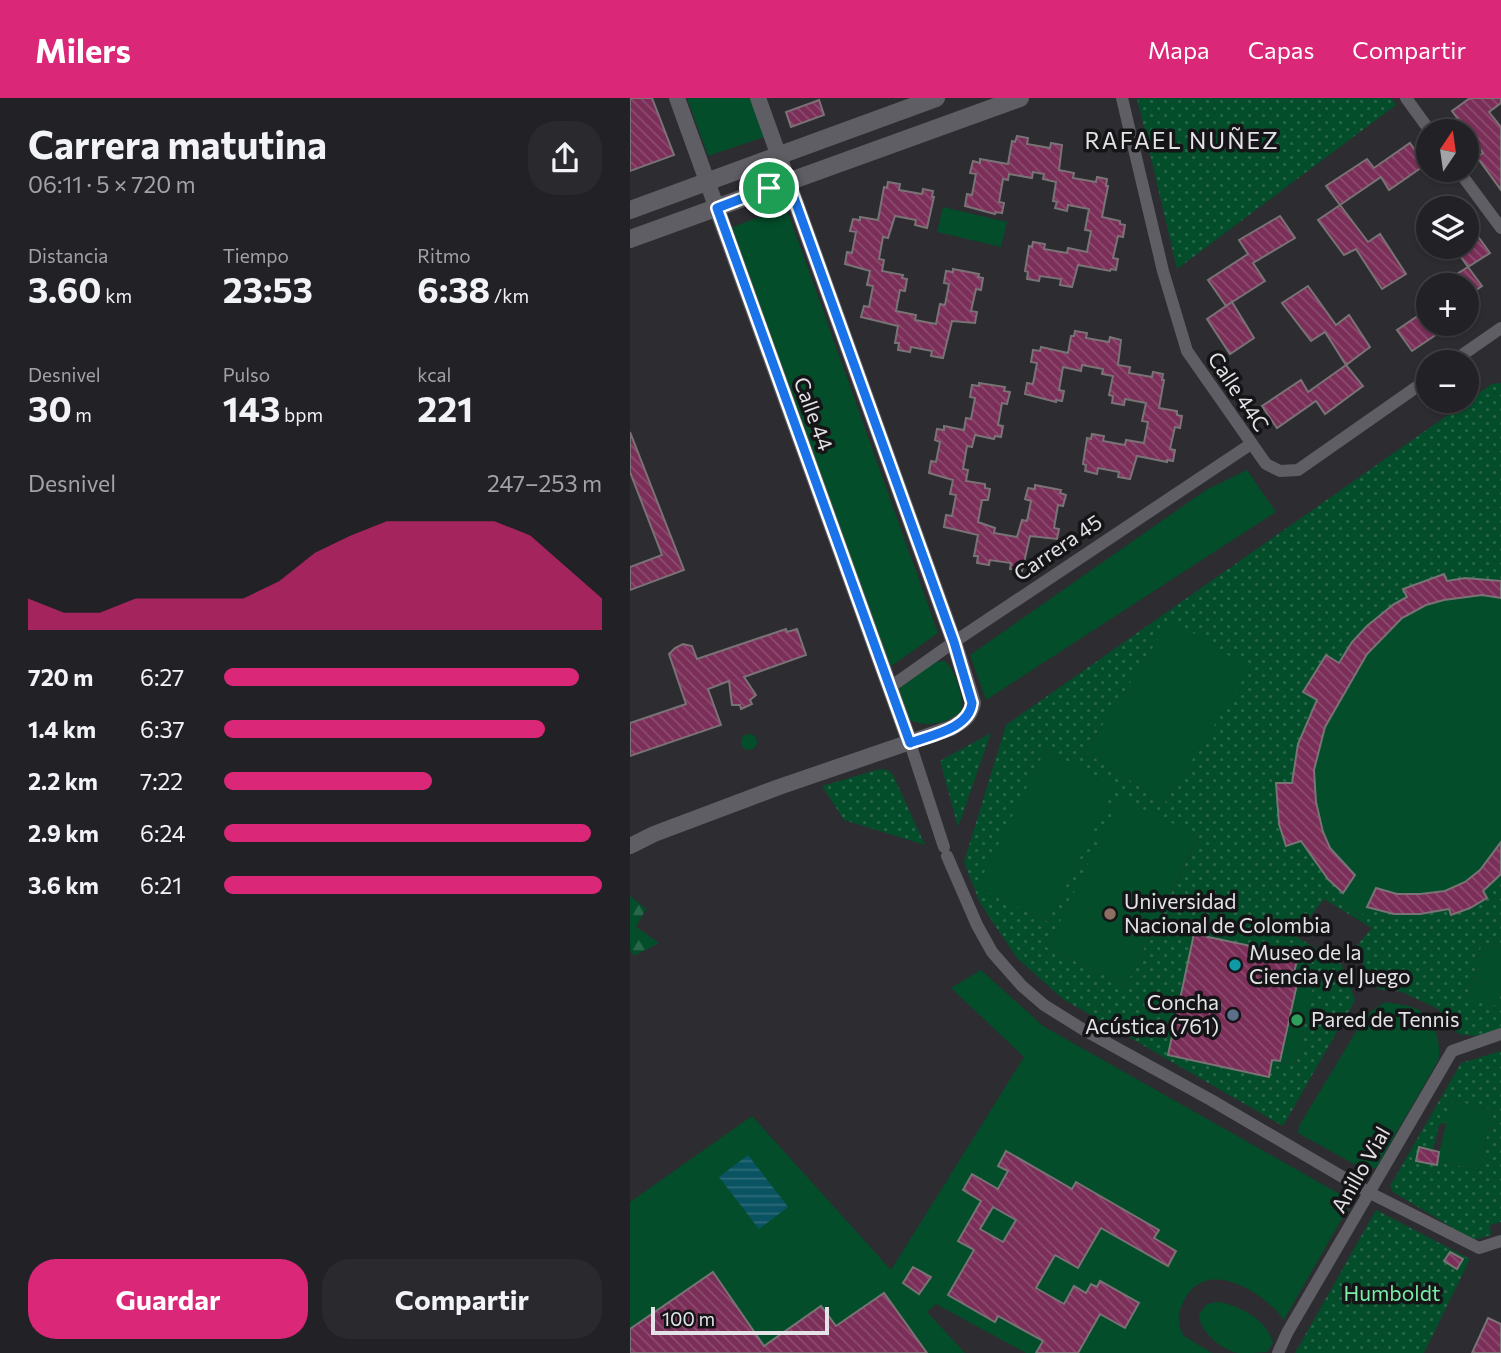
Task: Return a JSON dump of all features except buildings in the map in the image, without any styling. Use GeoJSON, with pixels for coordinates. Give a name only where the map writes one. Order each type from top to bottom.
{"type":"FeatureCollection","features":[{"type":"Feature","properties":{"kind":"main road"},"geometry":{"type":"LineString","coordinates":[[630,210],[936,98]]}},
{"type":"Feature","properties":{"kind":"main road"},"geometry":{"type":"LineString","coordinates":[[630,239],[1020,98]]}},
{"type":"Feature","properties":{"kind":"street","name":"Calle 44"},"geometry":{"type":"LineString","coordinates":[[677,98],[910,743]]}},
{"type":"Feature","properties":{"kind":"street"},"geometry":{"type":"LineString","coordinates":[[630,846],[654,834],[799,780],[951,727],[968,718],[972,703],[954,642],[758,98]]}},
{"type":"Feature","properties":{"kind":"street","name":"Calle 44C"},"geometry":{"type":"LineString","coordinates":[[1122,98],[1163,271],[1187,351],[1266,464],[1280,471],[1298,470],[1416,388]]}},
{"type":"Feature","properties":{"kind":"street"},"geometry":{"type":"LineString","coordinates":[[1406,98],[1421,119]]}},
{"type":"Feature","properties":{"kind":"street"},"geometry":{"type":"LineString","coordinates":[[1467,182],[1501,228]]}},
{"type":"Feature","properties":{"kind":"street"},"geometry":{"type":"LineString","coordinates":[[1469,350],[1501,328]]}},
{"type":"Feature","properties":{"kind":"street","name":"Carrera 45"},"geometry":{"type":"LineString","coordinates":[[889,688],[1251,444]]}},
{"type":"Feature","properties":{"kind":"street"},"geometry":{"type":"LineString","coordinates":[[910,743],[946,851],[977,925],[992,952],[1022,986],[1044,1005],[1370,1193],[1479,1248],[1501,1241]]}},
{"type":"Feature","properties":{"kind":"street","name":"Anillo Vial"},"geometry":{"type":"LineString","coordinates":[[1278,1353],[1287,1333],[1452,1051],[1501,1034]]}},
{"type":"Feature","properties":{"kind":"green space"},"geometry":{"type":"Polygon","coordinates":[[[687,98],[750,98],[764,137],[708,156],[687,98]]]}},
{"type":"Feature","properties":{"kind":"green space"},"geometry":{"type":"Polygon","coordinates":[[[1137,98],[1391,98],[1396,105],[1177,269],[1137,98]]]}},
{"type":"Feature","properties":{"kind":"green space"},"geometry":{"type":"Polygon","coordinates":[[[786,207],[938,633],[890,667],[730,228],[786,207]]]}},
{"type":"Feature","properties":{"kind":"green space"},"geometry":{"type":"Polygon","coordinates":[[[943,207],[1007,222],[1001,247],[937,232],[943,207]]]}},
{"type":"Feature","properties":{"kind":"green space"},"geometry":{"type":"Polygon","coordinates":[[[1501,383],[1501,582],[1465,578],[1447,581],[1444,574],[1404,589],[1407,597],[1368,625],[1339,663],[1326,655],[1303,692],[1317,700],[1298,744],[1292,783],[1276,783],[1279,824],[1301,841],[1328,879],[1343,893],[1337,903],[1361,916],[1367,907],[1408,913],[1449,909],[1452,915],[1487,898],[1483,891],[1501,873],[1501,948],[1482,943],[1467,998],[1497,1006],[1501,993],[1501,1029],[1475,1036],[1458,1034],[1438,1009],[1402,992],[1378,989],[1354,949],[1372,928],[1324,899],[1295,936],[1341,963],[1355,1000],[1283,1126],[1063,999],[1017,958],[980,903],[964,862],[1006,725],[1451,413],[1479,413],[1479,393],[1492,384],[1501,383]],[[1171,619],[1085,752],[1165,803],[1250,669],[1171,619]],[[1045,750],[977,887],[1048,922],[1116,786],[1045,750]],[[1120,798],[1047,948],[1126,986],[1199,836],[1120,798]],[[1194,935],[1168,1055],[1268,1077],[1272,1060],[1296,1064],[1315,978],[1294,973],[1298,956],[1194,935]]]}},
{"type":"Feature","properties":{"kind":"green space"},"geometry":{"type":"Polygon","coordinates":[[[1247,470],[1276,512],[986,700],[970,655],[1206,490],[1247,470]]]}},
{"type":"Feature","properties":{"kind":"green space"},"geometry":{"type":"Polygon","coordinates":[[[1444,574],[1448,581],[1465,578],[1501,582],[1501,873],[1487,898],[1451,915],[1448,909],[1408,913],[1367,907],[1362,916],[1337,903],[1343,893],[1328,879],[1301,841],[1279,824],[1276,783],[1292,783],[1298,744],[1317,701],[1303,692],[1326,655],[1352,642],[1378,615],[1406,597],[1403,589],[1444,574]]]}},
{"type":"Feature","properties":{"kind":"green space"},"geometry":{"type":"Polygon","coordinates":[[[1171,618],[1251,669],[1165,803],[1085,752],[1171,618]]]}},
{"type":"Feature","properties":{"kind":"green space"},"geometry":{"type":"Polygon","coordinates":[[[944,661],[952,670],[958,684],[962,711],[937,723],[923,724],[910,720],[895,691],[935,662],[944,661]]]}},
{"type":"Feature","properties":{"kind":"green space"},"geometry":{"type":"Polygon","coordinates":[[[991,733],[958,827],[940,761],[991,733]]]}},
{"type":"Feature","properties":{"kind":"green space"},"geometry":{"type":"Polygon","coordinates":[[[746,734],[752,734],[757,742],[755,748],[746,750],[741,745],[741,739],[746,734]]]}},
{"type":"Feature","properties":{"kind":"green space"},"geometry":{"type":"Polygon","coordinates":[[[1045,750],[1117,785],[1048,922],[976,887],[1045,750]]]}},
{"type":"Feature","properties":{"kind":"green space"},"geometry":{"type":"Polygon","coordinates":[[[880,769],[888,770],[893,775],[925,845],[844,820],[822,786],[880,769]]]}},
{"type":"Feature","properties":{"kind":"green space"},"geometry":{"type":"Polygon","coordinates":[[[1120,797],[1199,835],[1126,986],[1047,948],[1120,797]]]}},
{"type":"Feature","properties":{"kind":"green space"},"geometry":{"type":"Polygon","coordinates":[[[630,896],[646,909],[636,927],[659,943],[634,956],[630,950],[630,896]]]}},
{"type":"Feature","properties":{"kind":"green space"},"geometry":{"type":"Polygon","coordinates":[[[1482,943],[1501,948],[1501,993],[1497,1006],[1467,999],[1482,943]]]}},
{"type":"Feature","properties":{"kind":"green space"},"geometry":{"type":"Polygon","coordinates":[[[981,970],[1043,1026],[1352,1201],[1284,1320],[1262,1298],[1232,1282],[1217,1279],[1203,1282],[1191,1290],[1182,1305],[1179,1317],[1184,1336],[1212,1353],[1026,1353],[936,1304],[927,1312],[965,1353],[630,1353],[630,1202],[752,1116],[891,1270],[1024,1057],[951,988],[981,970]]]}},
{"type":"Feature","properties":{"kind":"green space","name":"Pared de Tennis"},"geometry":{"type":"Polygon","coordinates":[[[1299,975],[1315,978],[1296,1064],[1280,1061],[1299,975]]]}},
{"type":"Feature","properties":{"kind":"green space"},"geometry":{"type":"Polygon","coordinates":[[[1385,1002],[1411,1007],[1425,1014],[1436,1033],[1439,1054],[1438,1061],[1376,1168],[1363,1169],[1298,1133],[1299,1126],[1366,1015],[1385,1002]]]}},
{"type":"Feature","properties":{"kind":"green space"},"geometry":{"type":"Polygon","coordinates":[[[1501,1051],[1501,1222],[1490,1225],[1491,1235],[1473,1240],[1393,1192],[1390,1186],[1461,1063],[1501,1051]],[[1452,1100],[1447,1122],[1439,1125],[1433,1150],[1419,1147],[1416,1161],[1436,1165],[1437,1161],[1479,1171],[1493,1110],[1452,1100]]]}},
{"type":"Feature","properties":{"kind":"green space"},"geometry":{"type":"Polygon","coordinates":[[[1452,1100],[1493,1110],[1479,1171],[1437,1161],[1452,1100]]]}},
{"type":"Feature","properties":{"kind":"green space","name":"Humboldt"},"geometry":{"type":"Polygon","coordinates":[[[1376,1210],[1470,1259],[1424,1353],[1295,1353],[1376,1210]]]}},
{"type":"Feature","properties":{"kind":"green space"},"geometry":{"type":"Polygon","coordinates":[[[1218,1302],[1244,1310],[1265,1327],[1273,1343],[1267,1352],[1238,1353],[1212,1339],[1203,1327],[1199,1314],[1207,1304],[1218,1302]]]}},
{"type":"Feature","properties":{"kind":"water"},"geometry":{"type":"Polygon","coordinates":[[[748,1155],[788,1207],[759,1229],[719,1177],[748,1155]]]}},
{"type":"Feature","properties":{"kind":"place","name":"Universidad Nacional de Colombia"},"geometry":{"type":"Point","coordinates":[1110,914]}},
{"type":"Feature","properties":{"kind":"place","name":"Museo de la Ciencia y el Juego"},"geometry":{"type":"Point","coordinates":[1235,965]}},
{"type":"Feature","properties":{"kind":"place","name":"Concha Acústica (761)"},"geometry":{"type":"Point","coordinates":[1233,1015]}},
{"type":"Feature","properties":{"kind":"place","name":"Pared de Tennis"},"geometry":{"type":"Point","coordinates":[1297,1020]}},
{"type":"Feature","properties":{"kind":"district","name":"RAFAEL NUÑEZ"},"geometry":{"type":"Point","coordinates":[1182,141]}},
{"type":"Feature","properties":{"kind":"route"},"geometry":{"type":"LineString","coordinates":[[788,181],[954,642],[972,703],[968,718],[962,722],[910,743],[717,208],[769,188],[788,181]]}}]}
